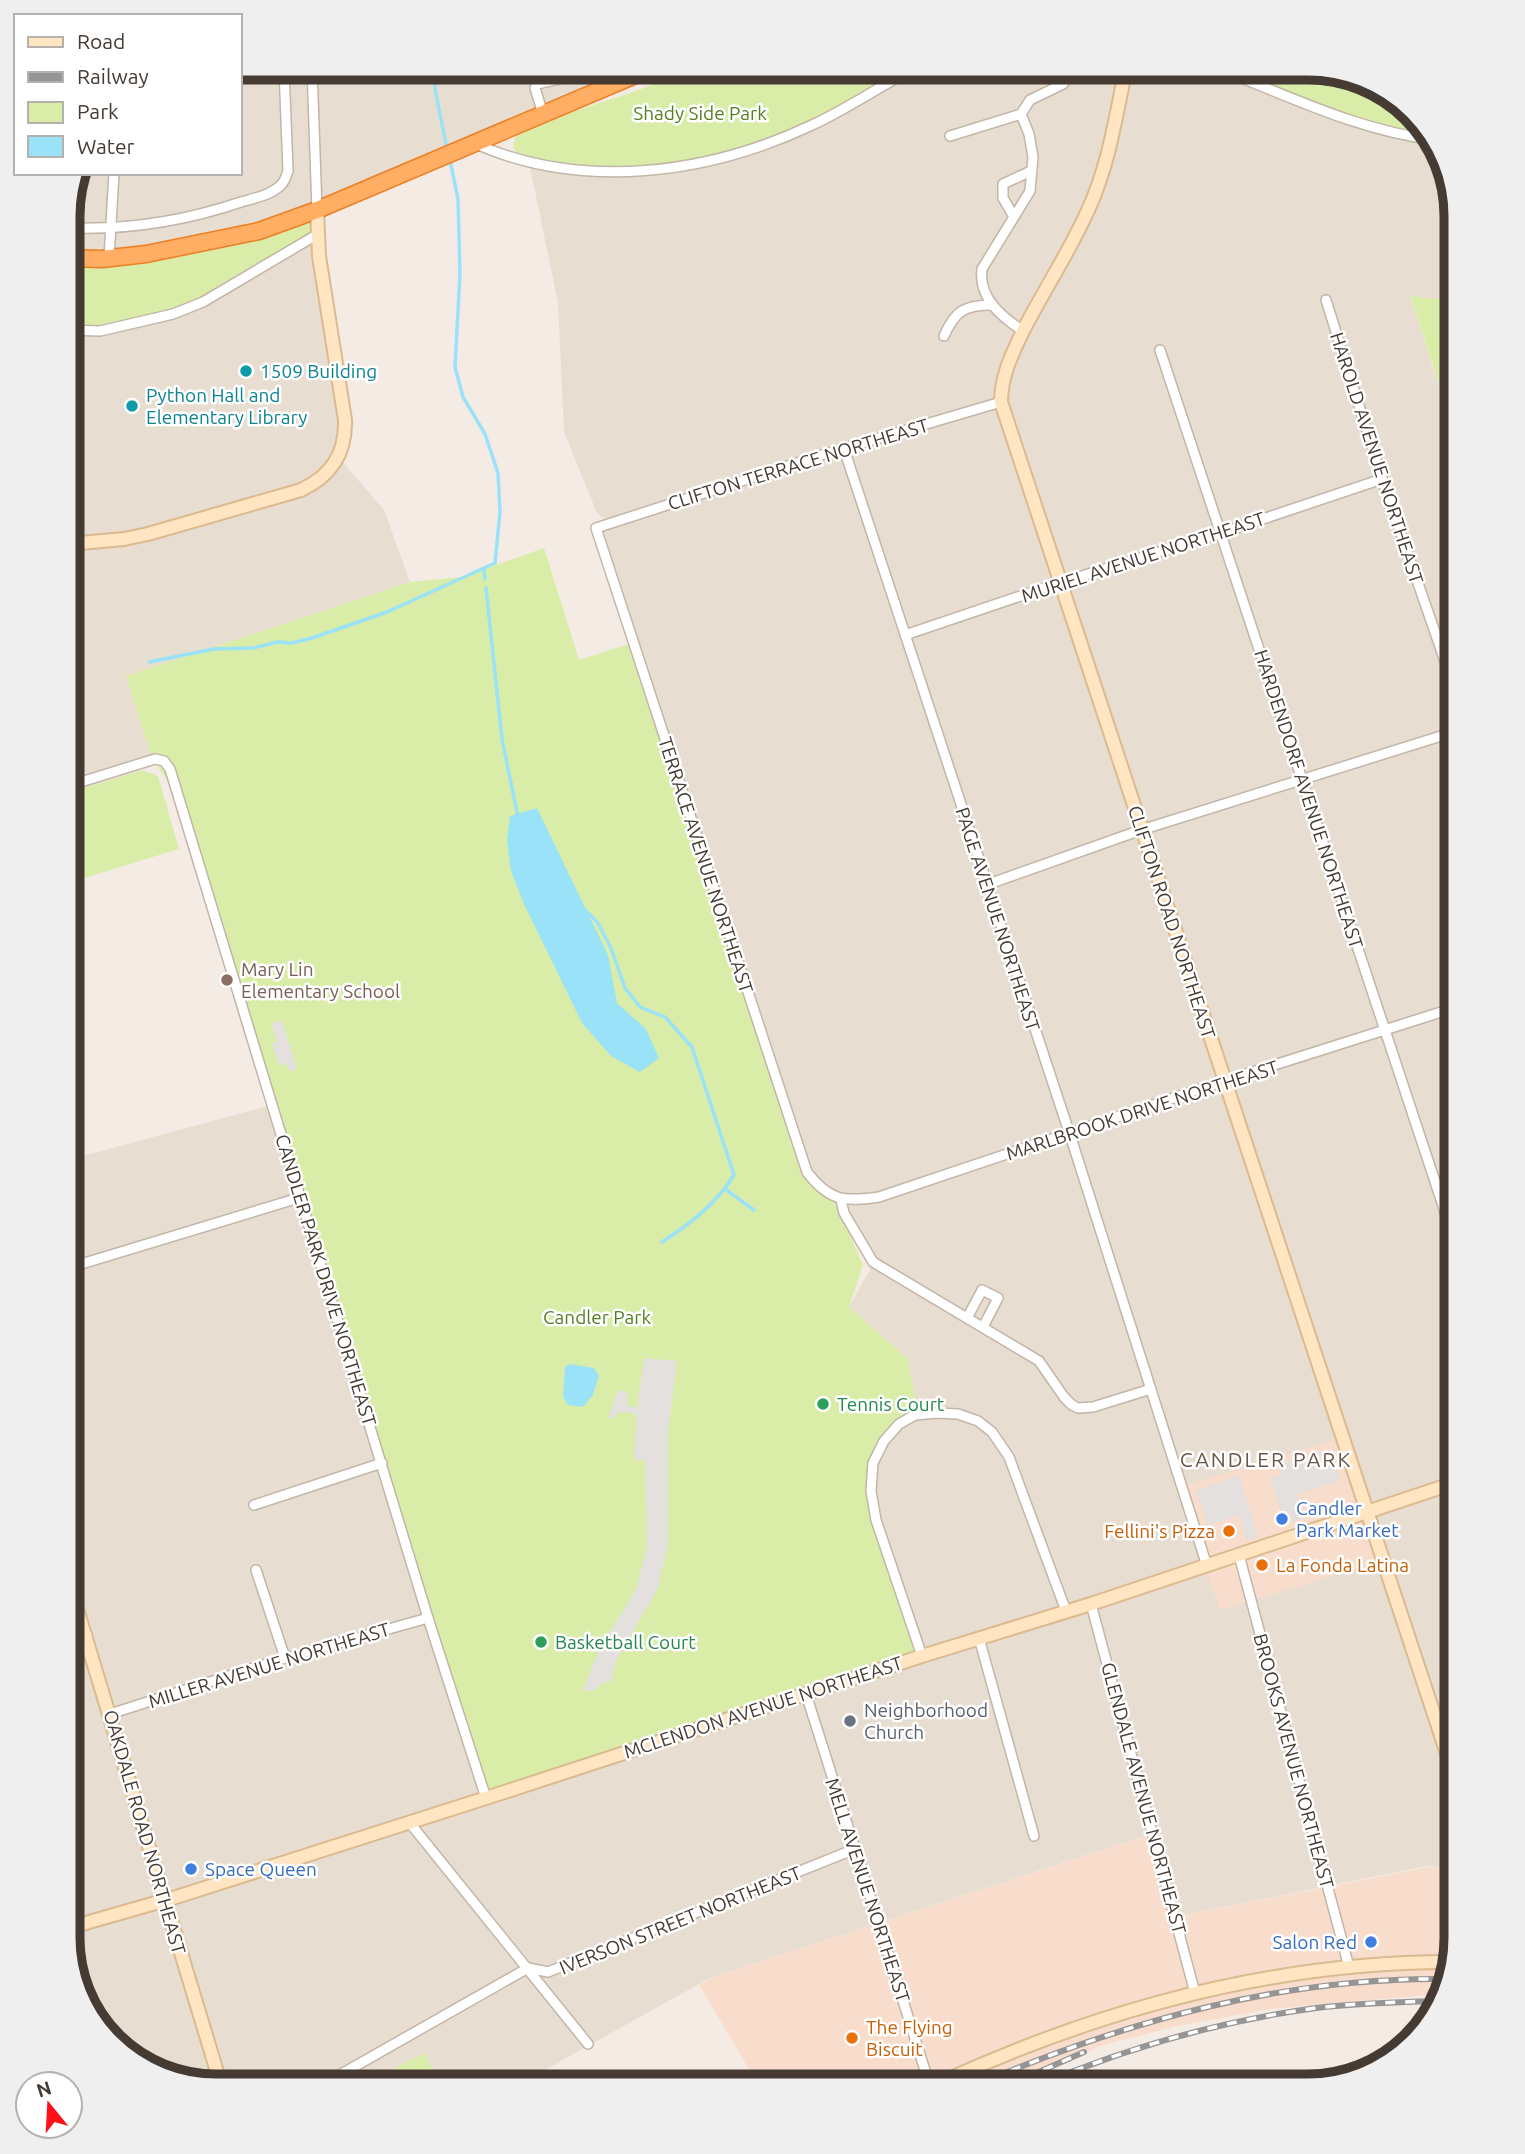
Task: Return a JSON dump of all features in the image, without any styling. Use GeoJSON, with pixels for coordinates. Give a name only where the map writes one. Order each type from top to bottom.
{"type":"FeatureCollection","features":[{"type":"Feature","properties":{"kind":"highway"},"geometry":{"type":"LineString","coordinates":[[81,258],[146,254],[259,231],[317,210],[621,81]]}},
{"type":"Feature","properties":{"kind":"street"},"geometry":{"type":"LineString","coordinates":[[81,228],[109,229],[166,222],[215,211],[271,193],[283,184],[288,171],[285,81]]}},
{"type":"Feature","properties":{"kind":"street"},"geometry":{"type":"LineString","coordinates":[[81,543],[148,534],[301,490],[319,480],[334,465],[343,443],[345,420],[319,256],[312,81]]}},
{"type":"Feature","properties":{"kind":"street"},"geometry":{"type":"LineString","coordinates":[[543,114],[537,84],[552,81]]}},
{"type":"Feature","properties":{"kind":"street"},"geometry":{"type":"LineString","coordinates":[[474,143],[506,157],[566,168],[629,172],[693,166],[755,149],[814,125],[892,81]]}},
{"type":"Feature","properties":{"kind":"street"},"geometry":{"type":"LineString","coordinates":[[950,136],[1021,114],[1030,100],[1065,81]]}},
{"type":"Feature","properties":{"kind":"street","name":"CLIFTON ROAD NORTHEAST"},"geometry":{"type":"LineString","coordinates":[[1123,81],[1102,176],[1023,331],[1001,384],[1001,402],[1444,1745]]}},
{"type":"Feature","properties":{"kind":"street"},"geometry":{"type":"LineString","coordinates":[[1250,81],[1362,124],[1419,138]]}},
{"type":"Feature","properties":{"kind":"street"},"geometry":{"type":"LineString","coordinates":[[1021,114],[1029,134],[1033,157],[1030,191],[982,269],[981,280],[992,305],[1023,331]]}},
{"type":"Feature","properties":{"kind":"street"},"geometry":{"type":"LineString","coordinates":[[1014,217],[1003,198],[1003,184],[1031,171]]}},
{"type":"Feature","properties":{"kind":"street"},"geometry":{"type":"LineString","coordinates":[[109,258],[114,175]]}},
{"type":"Feature","properties":{"kind":"street"},"geometry":{"type":"LineString","coordinates":[[81,330],[100,331],[183,310],[203,302],[318,234]]}},
{"type":"Feature","properties":{"kind":"street","name":"HAROLD AVENUE NORTHEAST"},"geometry":{"type":"LineString","coordinates":[[1326,300],[1382,479],[1444,658]]}},
{"type":"Feature","properties":{"kind":"street"},"geometry":{"type":"LineString","coordinates":[[944,336],[952,317],[971,307],[992,305]]}},
{"type":"Feature","properties":{"kind":"street","name":"HARDENDORF AVENUE NORTHEAST"},"geometry":{"type":"LineString","coordinates":[[1160,350],[1444,1208]]}},
{"type":"Feature","properties":{"kind":"street","name":"CLIFTON TERRACE NORTHEAST"},"geometry":{"type":"LineString","coordinates":[[596,528],[1001,402]]}},
{"type":"Feature","properties":{"kind":"street","name":"PAGE AVENUE NORTHEAST"},"geometry":{"type":"LineString","coordinates":[[844,449],[1070,1135],[1207,1566]]}},
{"type":"Feature","properties":{"kind":"street","name":"MURIEL AVENUE NORTHEAST"},"geometry":{"type":"LineString","coordinates":[[905,635],[1382,479]]}},
{"type":"Feature","properties":{"kind":"street","name":"TERRACE AVENUE NORTHEAST"},"geometry":{"type":"LineString","coordinates":[[596,528],[807,1172],[828,1193],[841,1200]]}},
{"type":"Feature","properties":{"kind":"street"},"geometry":{"type":"LineString","coordinates":[[986,885],[1141,830],[1444,735]]}},
{"type":"Feature","properties":{"kind":"street","name":"CANDLER PARK DRIVE NORTHEAST"},"geometry":{"type":"LineString","coordinates":[[81,782],[155,759],[166,763],[171,771],[428,1618],[486,1798]]}},
{"type":"Feature","properties":{"kind":"street","name":"MARLBROOK DRIVE NORTHEAST"},"geometry":{"type":"LineString","coordinates":[[841,1200],[879,1197],[1070,1135],[1224,1081],[1444,1011]]}},
{"type":"Feature","properties":{"kind":"street"},"geometry":{"type":"LineString","coordinates":[[80,1264],[302,1197]]}},
{"type":"Feature","properties":{"kind":"street"},"geometry":{"type":"LineString","coordinates":[[841,1200],[844,1213],[873,1262],[1039,1362],[1063,1397],[1078,1408],[1093,1407],[1151,1389]]}},
{"type":"Feature","properties":{"kind":"street"},"geometry":{"type":"LineString","coordinates":[[967,1318],[982,1290],[998,1298],[983,1327]]}},
{"type":"Feature","properties":{"kind":"street"},"geometry":{"type":"LineString","coordinates":[[922,1656],[876,1520],[871,1492],[873,1463],[884,1441],[899,1424],[915,1415],[958,1414],[978,1421],[992,1432],[1014,1469],[1066,1611]]}},
{"type":"Feature","properties":{"kind":"street"},"geometry":{"type":"LineString","coordinates":[[254,1505],[382,1463]]}},
{"type":"Feature","properties":{"kind":"street","name":"MCLENDON AVENUE NORTHEAST"},"geometry":{"type":"LineString","coordinates":[[80,1925],[166,1900],[1091,1604],[1444,1486]]}},
{"type":"Feature","properties":{"kind":"street","name":"BROOKS AVENUE NORTHEAST"},"geometry":{"type":"LineString","coordinates":[[1239,1555],[1349,1967]]}},
{"type":"Feature","properties":{"kind":"street"},"geometry":{"type":"LineString","coordinates":[[256,1570],[285,1658]]}},
{"type":"Feature","properties":{"kind":"street","name":"GLENDALE AVENUE NORTHEAST"},"geometry":{"type":"LineString","coordinates":[[1091,1604],[1195,1993]]}},
{"type":"Feature","properties":{"kind":"street","name":"OAKDALE ROAD NORTHEAST"},"geometry":{"type":"LineString","coordinates":[[80,1615],[216,2073]]}},
{"type":"Feature","properties":{"kind":"street","name":"MILLER AVENUE NORTHEAST"},"geometry":{"type":"LineString","coordinates":[[110,1714],[285,1658],[428,1618]]}},
{"type":"Feature","properties":{"kind":"street"},"geometry":{"type":"LineString","coordinates":[[80,1637],[87,1635]]}},
{"type":"Feature","properties":{"kind":"street"},"geometry":{"type":"LineString","coordinates":[[979,1638],[1034,1836]]}},
{"type":"Feature","properties":{"kind":"street","name":"MELL AVENUE NORTHEAST"},"geometry":{"type":"LineString","coordinates":[[806,1694],[928,2074]]}},
{"type":"Feature","properties":{"kind":"street"},"geometry":{"type":"LineString","coordinates":[[409,1822],[588,2044]]}},
{"type":"Feature","properties":{"kind":"street","name":"IVERSON STREET NORTHEAST"},"geometry":{"type":"LineString","coordinates":[[343,2073],[528,1968],[548,1972],[856,1849]]}},
{"type":"Feature","properties":{"kind":"street"},"geometry":{"type":"LineString","coordinates":[[960,2074],[1076,2028],[1195,1993],[1272,1977],[1349,1967],[1442,1962]]}},
{"type":"Feature","properties":{"kind":"shaded area"},"geometry":{"type":"Polygon","coordinates":[[[242,81],[624,81],[215,244],[81,260],[81,208],[87,175],[242,175],[242,81]]]}},
{"type":"Feature","properties":{"kind":"shaded area"},"geometry":{"type":"Polygon","coordinates":[[[896,81],[1247,81],[1378,131],[1419,139],[1440,182],[1444,217],[1444,300],[1410,297],[1444,401],[1444,1868],[1427,1866],[1174,1917],[1154,1833],[710,1978],[539,2073],[208,2073],[173,2066],[141,2051],[114,2027],[103,2013],[85,1972],[80,1937],[80,1157],[268,1106],[881,1546],[869,1463],[907,1359],[849,1307],[877,1257],[837,1206],[805,1174],[599,532],[607,521],[597,513],[564,432],[558,303],[530,167],[743,154],[840,111],[896,81]]]}},
{"type":"Feature","properties":{"kind":"shaded area"},"geometry":{"type":"Polygon","coordinates":[[[315,231],[346,404],[341,460],[384,510],[410,582],[126,676],[151,756],[81,778],[81,322],[315,231]]]}},
{"type":"Feature","properties":{"kind":"shaded area"},"geometry":{"type":"Polygon","coordinates":[[[282,1020],[297,1069],[289,1071],[286,1064],[279,1065],[272,1044],[277,1042],[272,1024],[282,1020]]]}},
{"type":"Feature","properties":{"kind":"shaded area"},"geometry":{"type":"Polygon","coordinates":[[[644,1358],[677,1361],[668,1431],[668,1546],[657,1590],[616,1661],[611,1681],[601,1684],[596,1690],[583,1691],[599,1649],[636,1590],[647,1545],[645,1460],[634,1460],[637,1414],[623,1412],[608,1419],[618,1390],[628,1393],[627,1405],[637,1409],[644,1358]]]}},
{"type":"Feature","properties":{"kind":"shaded area"},"geometry":{"type":"Polygon","coordinates":[[[1335,1440],[1379,1562],[1220,1610],[1177,1488],[1335,1440]]]}},
{"type":"Feature","properties":{"kind":"shaded area"},"geometry":{"type":"Polygon","coordinates":[[[1327,1450],[1340,1480],[1297,1494],[1306,1518],[1285,1523],[1270,1477],[1282,1475],[1279,1464],[1327,1450]]]}},
{"type":"Feature","properties":{"kind":"shaded area"},"geometry":{"type":"Polygon","coordinates":[[[1239,1475],[1258,1536],[1247,1541],[1239,1515],[1208,1526],[1196,1491],[1239,1475]]]}},
{"type":"Feature","properties":{"kind":"shaded area"},"geometry":{"type":"Polygon","coordinates":[[[1155,1833],[1175,1917],[1428,1867],[1444,1869],[1443,1955],[1431,1995],[1271,2009],[1177,2026],[1100,2046],[1040,2074],[752,2073],[699,1985],[711,1978],[1155,1833]]]}},
{"type":"Feature","properties":{"kind":"green space","name":"Shady Side Park"},"geometry":{"type":"Polygon","coordinates":[[[662,81],[880,81],[786,134],[689,162],[625,169],[561,166],[516,152],[513,147],[517,130],[662,81]]]}},
{"type":"Feature","properties":{"kind":"green space"},"geometry":{"type":"Polygon","coordinates":[[[1261,81],[1317,81],[1352,88],[1384,103],[1405,120],[1416,134],[1354,116],[1261,81]]]}},
{"type":"Feature","properties":{"kind":"green space"},"geometry":{"type":"Polygon","coordinates":[[[314,215],[315,231],[189,309],[118,327],[81,327],[81,261],[314,215]]]}},
{"type":"Feature","properties":{"kind":"green space"},"geometry":{"type":"Polygon","coordinates":[[[1410,296],[1444,300],[1444,399],[1410,296]]]}},
{"type":"Feature","properties":{"kind":"green space","name":"Candler Park"},"geometry":{"type":"Polygon","coordinates":[[[544,548],[579,660],[632,643],[805,1174],[837,1206],[863,1265],[849,1307],[907,1358],[918,1411],[884,1434],[869,1499],[919,1653],[482,1795],[169,784],[151,756],[126,676],[410,582],[462,577],[544,548]]]}},
{"type":"Feature","properties":{"kind":"green space"},"geometry":{"type":"Polygon","coordinates":[[[142,770],[158,776],[179,849],[81,879],[81,789],[142,770]]]}},
{"type":"Feature","properties":{"kind":"green space"},"geometry":{"type":"Polygon","coordinates":[[[424,2053],[434,2073],[386,2073],[424,2053]]]}},
{"type":"Feature","properties":{"kind":"water"},"geometry":{"type":"Polygon","coordinates":[[[537,808],[608,955],[617,1003],[646,1029],[659,1058],[640,1072],[611,1056],[582,1023],[524,904],[511,871],[507,840],[510,816],[537,808]]]}},
{"type":"Feature","properties":{"kind":"water"},"geometry":{"type":"Polygon","coordinates":[[[570,1364],[594,1368],[599,1376],[593,1395],[583,1407],[568,1405],[563,1397],[565,1367],[570,1364]]]}},
{"type":"Feature","properties":{"kind":"waterway"},"geometry":{"type":"LineString","coordinates":[[435,81],[447,149]]}},
{"type":"Feature","properties":{"kind":"waterway"},"geometry":{"type":"LineString","coordinates":[[149,662],[214,649],[253,648],[312,638],[387,612],[495,563],[500,512],[498,473],[485,434],[463,397],[455,367],[460,274],[458,199],[450,160]]}},
{"type":"Feature","properties":{"kind":"waterway"},"geometry":{"type":"LineString","coordinates":[[484,570],[485,579]]}},
{"type":"Feature","properties":{"kind":"waterway"},"geometry":{"type":"LineString","coordinates":[[486,588],[502,739],[518,817]]}},
{"type":"Feature","properties":{"kind":"waterway"},"geometry":{"type":"LineString","coordinates":[[585,910],[598,923],[611,948],[625,988],[640,1007],[665,1017],[692,1047],[734,1175],[702,1213],[662,1242]]}},
{"type":"Feature","properties":{"kind":"waterway"},"geometry":{"type":"LineString","coordinates":[[725,1189],[754,1210]]}},
{"type":"Feature","properties":{"kind":"railway"},"geometry":{"type":"LineString","coordinates":[[1004,2074],[1088,2042],[1204,2008],[1324,1986],[1385,1980],[1437,1979]]}},
{"type":"Feature","properties":{"kind":"railway"},"geometry":{"type":"LineString","coordinates":[[1067,2074],[1139,2048],[1244,2020],[1331,2006],[1428,2001]]}},
{"type":"Feature","properties":{"kind":"railway"},"geometry":{"type":"LineString","coordinates":[[1035,2074],[1084,2052]]}},
{"type":"Feature","properties":{"kind":"place","name":"1509 Building"},"geometry":{"type":"Point","coordinates":[246,371]}},
{"type":"Feature","properties":{"kind":"place","name":"Python Hall and Elementary Library"},"geometry":{"type":"Point","coordinates":[132,406]}},
{"type":"Feature","properties":{"kind":"place","name":"Mary Lin Elementary School"},"geometry":{"type":"Point","coordinates":[227,980]}},
{"type":"Feature","properties":{"kind":"place","name":"Tennis Court"},"geometry":{"type":"Point","coordinates":[823,1404]}},
{"type":"Feature","properties":{"kind":"place","name":"Candler Park Market"},"geometry":{"type":"Point","coordinates":[1282,1519]}},
{"type":"Feature","properties":{"kind":"place","name":"Fellini's Pizza"},"geometry":{"type":"Point","coordinates":[1229,1531]}},
{"type":"Feature","properties":{"kind":"place","name":"La Fonda Latina"},"geometry":{"type":"Point","coordinates":[1262,1565]}},
{"type":"Feature","properties":{"kind":"place","name":"Basketball Court"},"geometry":{"type":"Point","coordinates":[541,1642]}},
{"type":"Feature","properties":{"kind":"place","name":"Neighborhood Church"},"geometry":{"type":"Point","coordinates":[850,1721]}},
{"type":"Feature","properties":{"kind":"place","name":"Space Queen"},"geometry":{"type":"Point","coordinates":[191,1869]}},
{"type":"Feature","properties":{"kind":"place","name":"Salon Red"},"geometry":{"type":"Point","coordinates":[1371,1942]}},
{"type":"Feature","properties":{"kind":"place","name":"The Flying Biscuit"},"geometry":{"type":"Point","coordinates":[852,2038]}},
{"type":"Feature","properties":{"kind":"district","name":"CANDLER PARK"},"geometry":{"type":"Point","coordinates":[1266,1460]}}]}
